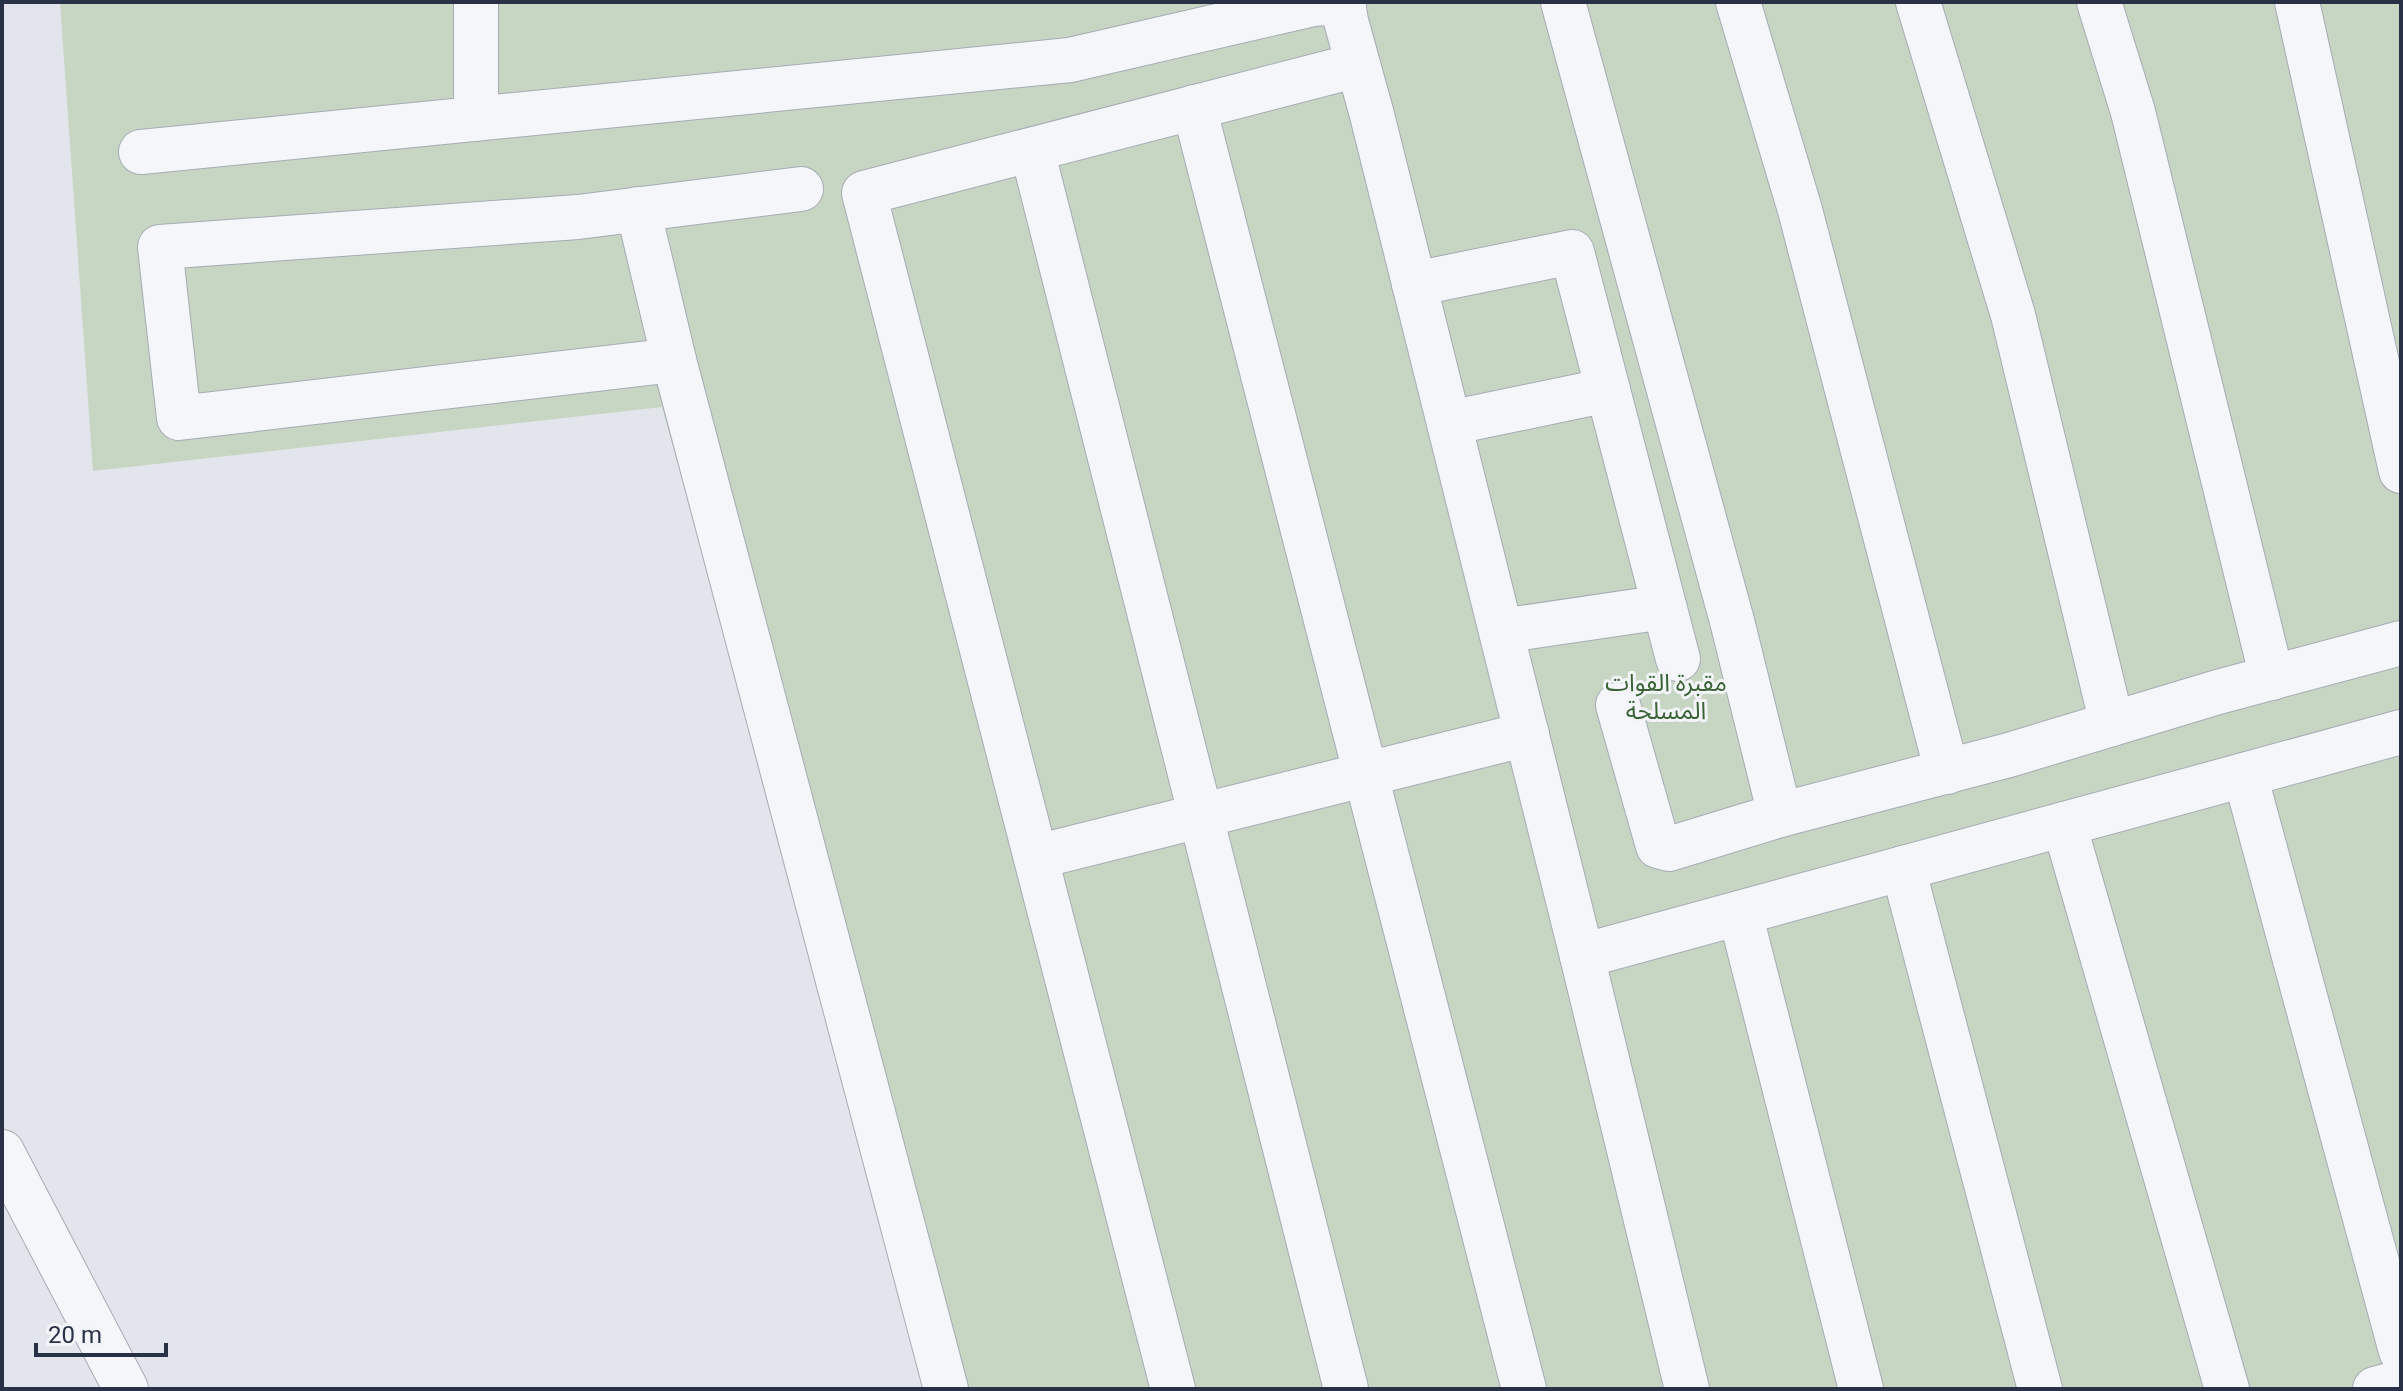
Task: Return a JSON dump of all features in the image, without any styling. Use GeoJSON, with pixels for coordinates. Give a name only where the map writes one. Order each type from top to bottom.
{"type":"FeatureCollection","features":[{"type":"Feature","properties":{"kind":"lane"},"geometry":{"type":"LineString","coordinates":[[476,2],[476,119]]}},
{"type":"Feature","properties":{"kind":"lane"},"geometry":{"type":"LineString","coordinates":[[141,152],[1070,60],[1313,4],[1343,2],[1687,1389]]}},
{"type":"Feature","properties":{"kind":"lane"},"geometry":{"type":"LineString","coordinates":[[1563,2],[1728,606],[1780,815]]}},
{"type":"Feature","properties":{"kind":"lane"},"geometry":{"type":"LineString","coordinates":[[1738,2],[1800,210],[1947,772]]}},
{"type":"Feature","properties":{"kind":"lane"},"geometry":{"type":"LineString","coordinates":[[1918,2],[2013,315],[2112,724]]}},
{"type":"Feature","properties":{"kind":"lane"},"geometry":{"type":"LineString","coordinates":[[2099,2],[2133,112],[2272,678]]}},
{"type":"Feature","properties":{"kind":"lane"},"geometry":{"type":"LineString","coordinates":[[2297,2],[2401,471]]}},
{"type":"Feature","properties":{"kind":"lane"},"geometry":{"type":"LineString","coordinates":[[1173,1389],[864,193],[1358,65]]}},
{"type":"Feature","properties":{"kind":"lane"},"geometry":{"type":"LineString","coordinates":[[1194,107],[1524,1389]]}},
{"type":"Feature","properties":{"kind":"lane"},"geometry":{"type":"LineString","coordinates":[[1032,150],[1346,1389]]}},
{"type":"Feature","properties":{"kind":"lane"},"geometry":{"type":"LineString","coordinates":[[674,360],[179,418],[160,247],[578,217],[801,189]]}},
{"type":"Feature","properties":{"kind":"lane"},"geometry":{"type":"LineString","coordinates":[[638,209],[674,360],[946,1389]]}},
{"type":"Feature","properties":{"kind":"lane"},"geometry":{"type":"LineString","coordinates":[[1414,284],[1572,252],[1678,659]]}},
{"type":"Feature","properties":{"kind":"lane"},"geometry":{"type":"LineString","coordinates":[[1449,423],[1608,390]]}},
{"type":"Feature","properties":{"kind":"lane"},"geometry":{"type":"LineString","coordinates":[[1501,631],[1664,607]]}},
{"type":"Feature","properties":{"kind":"lane"},"geometry":{"type":"LineString","coordinates":[[1618,705],[1658,846],[1669,849],[1780,815],[1947,772],[2401,643]]}},
{"type":"Feature","properties":{"kind":"lane"},"geometry":{"type":"LineString","coordinates":[[1582,956],[2401,732]]}},
{"type":"Feature","properties":{"kind":"lane"},"geometry":{"type":"LineString","coordinates":[[1036,857],[1527,734]]}},
{"type":"Feature","properties":{"kind":"lane"},"geometry":{"type":"LineString","coordinates":[[2245,775],[2401,1351]]}},
{"type":"Feature","properties":{"kind":"lane"},"geometry":{"type":"LineString","coordinates":[[2064,824],[2227,1389]]}},
{"type":"Feature","properties":{"kind":"lane"},"geometry":{"type":"LineString","coordinates":[[1903,868],[2040,1389]]}},
{"type":"Feature","properties":{"kind":"lane"},"geometry":{"type":"LineString","coordinates":[[1740,913],[1861,1389]]}},
{"type":"Feature","properties":{"kind":"lane"},"geometry":{"type":"LineString","coordinates":[[2,1152],[126,1389]]}},
{"type":"Feature","properties":{"kind":"lane"},"geometry":{"type":"LineString","coordinates":[[2375,1389],[2401,1382]]}},
{"type":"Feature","properties":{"kind":"green space","name":"مقبرة القوات المسلحة"},"geometry":{"type":"Polygon","coordinates":[[[60,2],[2401,2],[2401,1389],[936,1389],[662,407],[93,471],[60,2]]]}}]}
